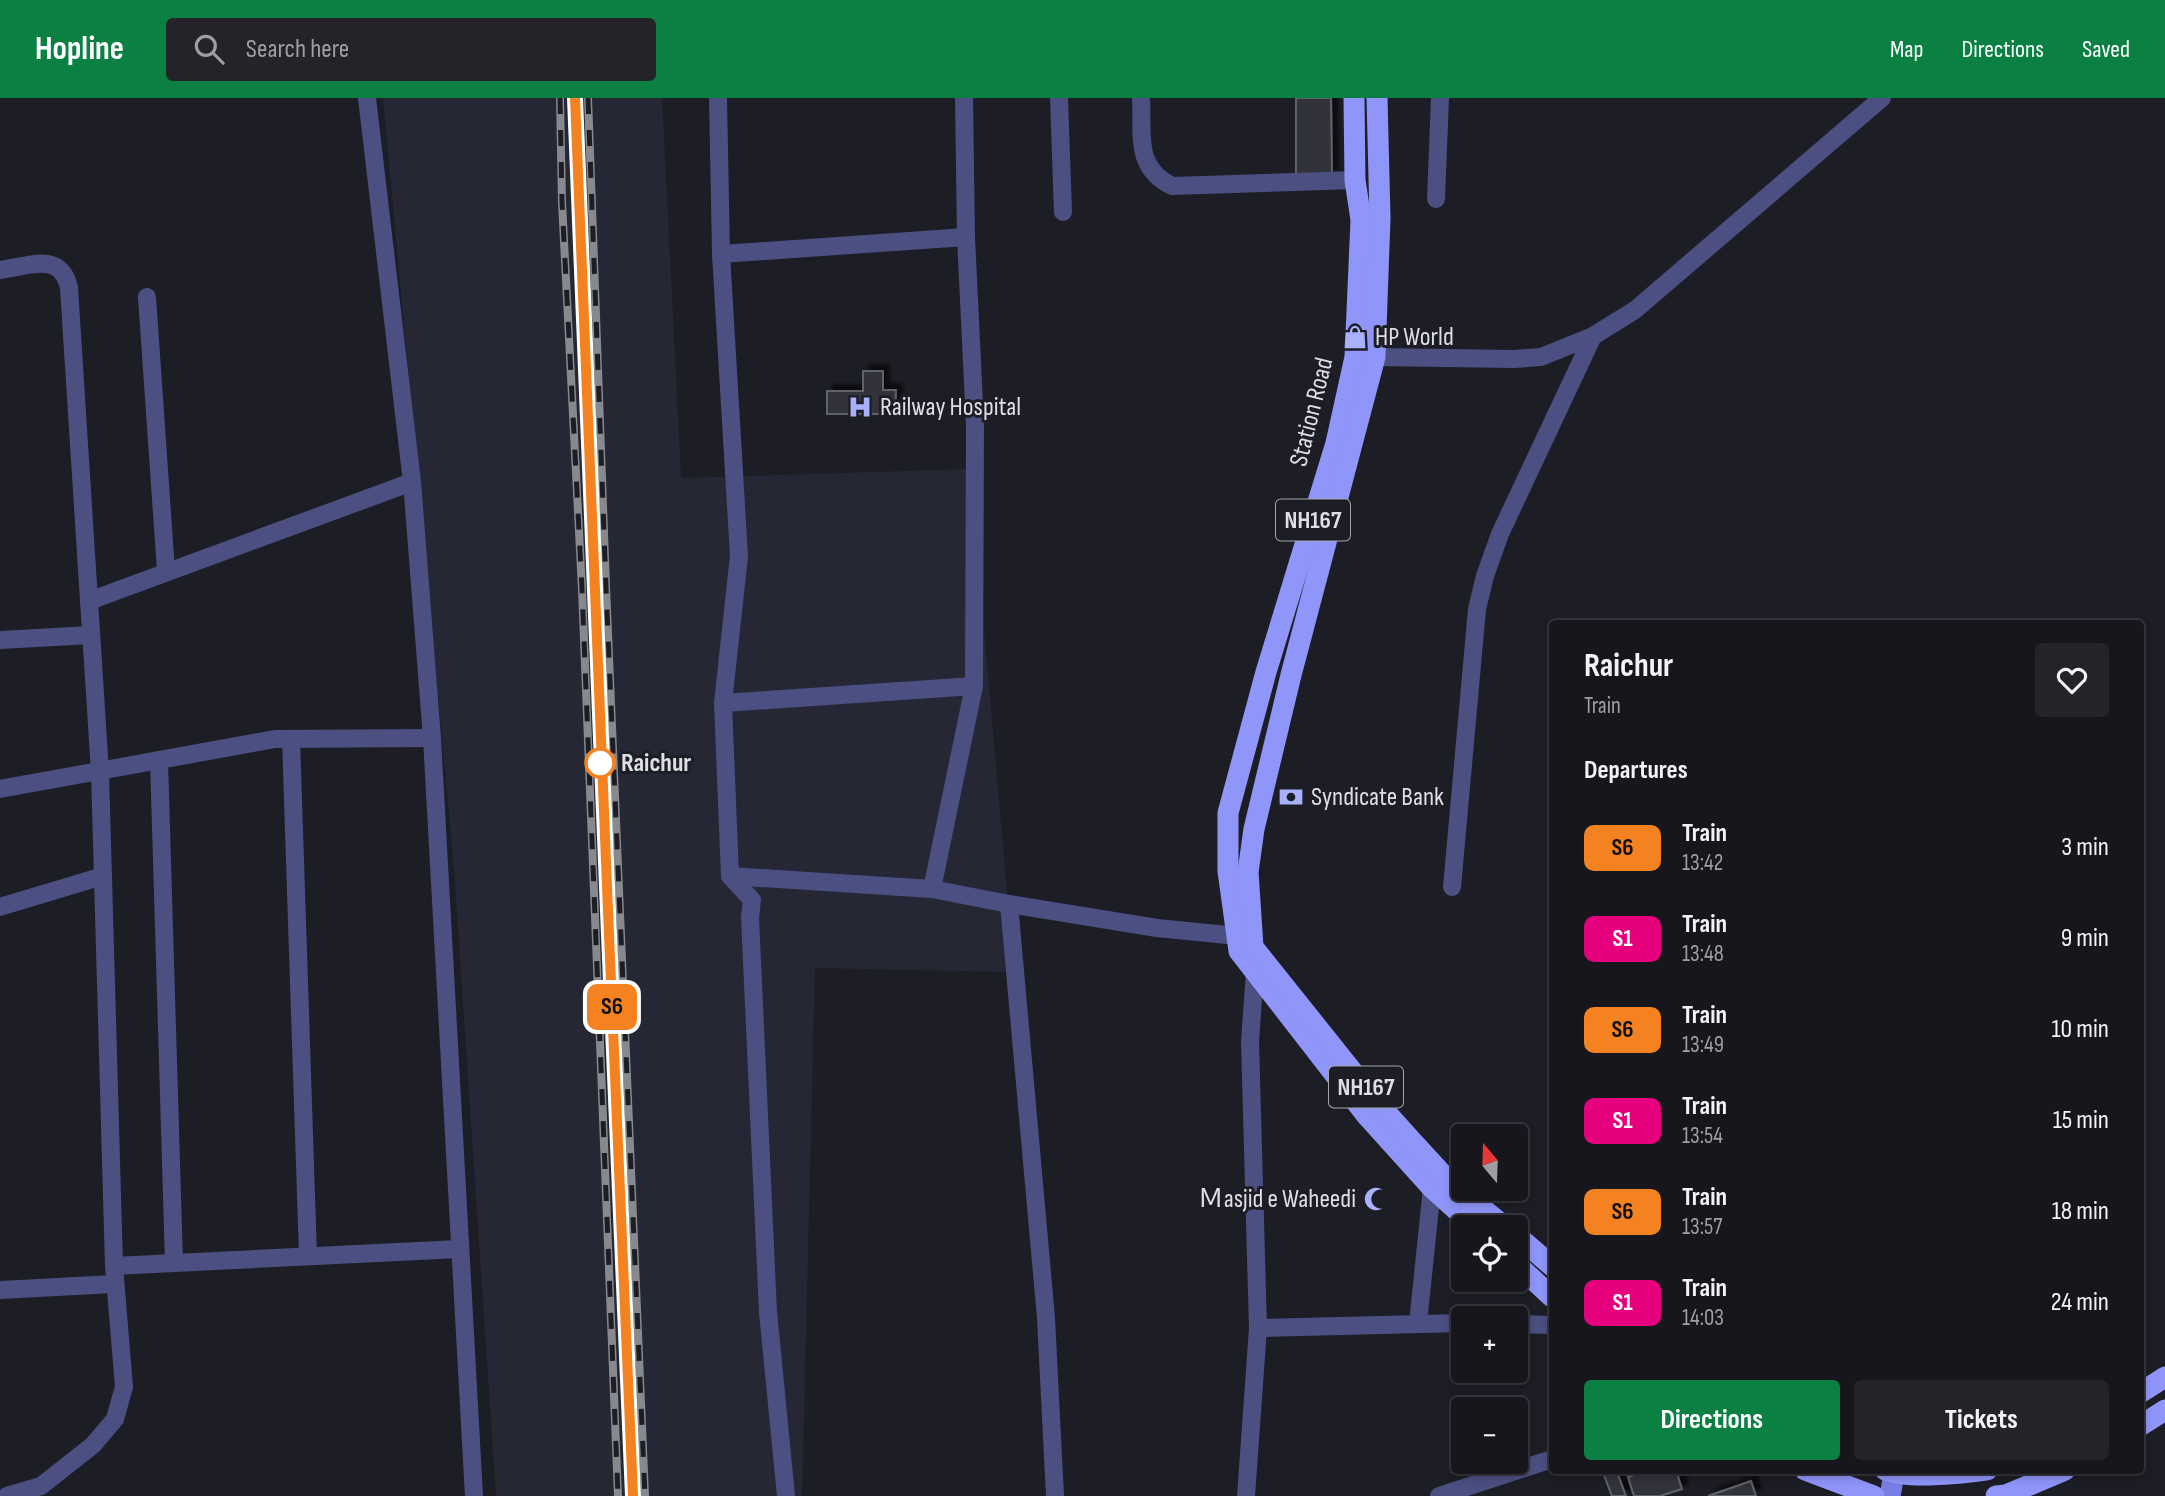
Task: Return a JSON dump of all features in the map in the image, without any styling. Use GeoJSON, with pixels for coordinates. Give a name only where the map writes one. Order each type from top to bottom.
{"type":"FeatureCollection","features":[{"type":"Feature","properties":{"kind":"highway","name":"Station Road"},"geometry":{"type":"LineString","coordinates":[[1244,933],[1228,871],[1228,813],[1266,672],[1336,443],[1355,357],[1361,220],[1356,180],[1354,98]]}},
{"type":"Feature","properties":{"kind":"highway","name":"Station Road"},"geometry":{"type":"LineString","coordinates":[[1244,933],[1254,830],[1291,675],[1375,357],[1380,218],[1377,98]]}},
{"type":"Feature","properties":{"kind":"highway","name":"NH167"},"geometry":{"type":"LineString","coordinates":[[1244,933],[1239,951],[1255,972],[1367,1116],[1432,1188],[1462,1215]]}},
{"type":"Feature","properties":{"kind":"highway","name":"NH167"},"geometry":{"type":"LineString","coordinates":[[1244,933],[1376,1101],[1447,1179],[1490,1215]]}},
{"type":"Feature","properties":{"kind":"highway"},"geometry":{"type":"LineString","coordinates":[[1528,1246],[1549,1264]]}},
{"type":"Feature","properties":{"kind":"highway"},"geometry":{"type":"LineString","coordinates":[[1528,1275],[1549,1294]]}},
{"type":"Feature","properties":{"kind":"highway"},"geometry":{"type":"LineString","coordinates":[[2144,1390],[2165,1377]]}},
{"type":"Feature","properties":{"kind":"highway"},"geometry":{"type":"LineString","coordinates":[[2144,1423],[2165,1410]]}},
{"type":"Feature","properties":{"kind":"highway"},"geometry":{"type":"LineString","coordinates":[[1813,1474],[1855,1494]]}},
{"type":"Feature","properties":{"kind":"highway"},"geometry":{"type":"LineString","coordinates":[[1996,1496],[2006,1495],[2056,1474]]}},
{"type":"Feature","properties":{"kind":"main road"},"geometry":{"type":"LineString","coordinates":[[1889,1474],[1890,1496]]}},
{"type":"Feature","properties":{"kind":"street"},"geometry":{"type":"LineString","coordinates":[[367,98],[412,482],[432,738],[474,1496]]}},
{"type":"Feature","properties":{"kind":"street"},"geometry":{"type":"LineString","coordinates":[[719,98],[721,254],[739,555],[723,703],[730,876],[752,900],[750,917],[768,1312],[786,1496]]}},
{"type":"Feature","properties":{"kind":"street"},"geometry":{"type":"LineString","coordinates":[[932,888],[974,686],[975,425],[966,237],[964,98]]}},
{"type":"Feature","properties":{"kind":"street"},"geometry":{"type":"LineString","coordinates":[[1059,98],[1063,212]]}},
{"type":"Feature","properties":{"kind":"street"},"geometry":{"type":"LineString","coordinates":[[1141,98],[1144,153],[1148,167],[1158,179],[1172,187],[1356,180]]}},
{"type":"Feature","properties":{"kind":"street"},"geometry":{"type":"LineString","coordinates":[[1436,199],[1440,98]]}},
{"type":"Feature","properties":{"kind":"street"},"geometry":{"type":"LineString","coordinates":[[1375,357],[1541,357],[1593,337],[1635,310],[1882,98]]}},
{"type":"Feature","properties":{"kind":"street"},"geometry":{"type":"LineString","coordinates":[[721,254],[966,237]]}},
{"type":"Feature","properties":{"kind":"street"},"geometry":{"type":"LineString","coordinates":[[0,271],[43,264],[55,265],[67,275],[69,288],[100,772],[114,1284],[124,1387],[115,1419],[93,1445],[42,1491],[7,1496]]}},
{"type":"Feature","properties":{"kind":"street"},"geometry":{"type":"LineString","coordinates":[[147,297],[166,571]]}},
{"type":"Feature","properties":{"kind":"street"},"geometry":{"type":"LineString","coordinates":[[1452,887],[1477,609],[1485,576],[1500,534],[1593,337]]}},
{"type":"Feature","properties":{"kind":"street"},"geometry":{"type":"LineString","coordinates":[[89,601],[412,482]]}},
{"type":"Feature","properties":{"kind":"street"},"geometry":{"type":"LineString","coordinates":[[0,640],[90,635]]}},
{"type":"Feature","properties":{"kind":"street"},"geometry":{"type":"LineString","coordinates":[[723,703],[974,686]]}},
{"type":"Feature","properties":{"kind":"street"},"geometry":{"type":"LineString","coordinates":[[0,789],[254,742],[291,739],[432,738]]}},
{"type":"Feature","properties":{"kind":"street"},"geometry":{"type":"LineString","coordinates":[[291,739],[308,1256]]}},
{"type":"Feature","properties":{"kind":"street"},"geometry":{"type":"LineString","coordinates":[[159,760],[174,1263]]}},
{"type":"Feature","properties":{"kind":"street"},"geometry":{"type":"LineString","coordinates":[[0,907],[103,876]]}},
{"type":"Feature","properties":{"kind":"street"},"geometry":{"type":"LineString","coordinates":[[730,876],[932,888],[1009,904],[1157,928],[1244,933]]}},
{"type":"Feature","properties":{"kind":"street"},"geometry":{"type":"LineString","coordinates":[[1009,904],[1046,1318],[1055,1496]]}},
{"type":"Feature","properties":{"kind":"street"},"geometry":{"type":"LineString","coordinates":[[1246,1496],[1258,1328],[1250,1041],[1255,972]]}},
{"type":"Feature","properties":{"kind":"street"},"geometry":{"type":"LineString","coordinates":[[1418,1322],[1432,1188]]}},
{"type":"Feature","properties":{"kind":"street"},"geometry":{"type":"LineString","coordinates":[[114,1266],[459,1249]]}},
{"type":"Feature","properties":{"kind":"street"},"geometry":{"type":"LineString","coordinates":[[0,1290],[114,1284]]}},
{"type":"Feature","properties":{"kind":"street"},"geometry":{"type":"LineString","coordinates":[[1258,1328],[1451,1323]]}},
{"type":"Feature","properties":{"kind":"street"},"geometry":{"type":"LineString","coordinates":[[1528,1324],[1549,1325]]}},
{"type":"Feature","properties":{"kind":"street"},"geometry":{"type":"LineString","coordinates":[[1439,1496],[1549,1460]]}},
{"type":"Feature","properties":{"kind":"shaded area"},"geometry":{"type":"Polygon","coordinates":[[[383,98],[662,98],[681,478],[970,469],[1014,972],[815,968],[802,1496],[496,1496],[454,868],[383,98]]]}},
{"type":"Feature","properties":{"kind":"building"},"geometry":{"type":"Polygon","coordinates":[[[1296,98],[1331,98],[1332,175],[1296,175],[1296,98]]]}},
{"type":"Feature","properties":{"kind":"building"},"geometry":{"type":"Polygon","coordinates":[[[863,371],[883,371],[883,390],[896,390],[895,414],[827,414],[827,391],[863,391],[863,371]]]}},
{"type":"Feature","properties":{"kind":"building"},"geometry":{"type":"Polygon","coordinates":[[[1604,1474],[1618,1474],[1626,1496],[1612,1496],[1604,1474]]]}},
{"type":"Feature","properties":{"kind":"building"},"geometry":{"type":"Polygon","coordinates":[[[1637,1474],[1677,1474],[1682,1489],[1660,1496],[1634,1496],[1628,1477],[1637,1474]]]}},
{"type":"Feature","properties":{"kind":"building"},"geometry":{"type":"Polygon","coordinates":[[[1751,1481],[1756,1496],[1708,1496],[1751,1481]]]}},
{"type":"Feature","properties":{"kind":"railway"},"geometry":{"type":"LineString","coordinates":[[560,98],[562,202],[582,589],[618,1496]]}},
{"type":"Feature","properties":{"kind":"railway"},"geometry":{"type":"LineString","coordinates":[[575,98],[601,790],[633,1496]]}},
{"type":"Feature","properties":{"kind":"railway"},"geometry":{"type":"LineString","coordinates":[[588,98],[645,1496]]}},
{"type":"Feature","properties":{"kind":"train","name":"S6"},"geometry":{"type":"LineString","coordinates":[[575,98],[601,790],[633,1496]]}},
{"type":"Feature","properties":{"kind":"place","name":"HP World"},"geometry":{"type":"Point","coordinates":[1355,337]}},
{"type":"Feature","properties":{"kind":"place","name":"Railway Hospital"},"geometry":{"type":"Point","coordinates":[860,407]}},
{"type":"Feature","properties":{"kind":"place","name":"Raichur"},"geometry":{"type":"Point","coordinates":[600,763]}},
{"type":"Feature","properties":{"kind":"place","name":"Syndicate Bank"},"geometry":{"type":"Point","coordinates":[1291,797]}},
{"type":"Feature","properties":{"kind":"place","name":"Ｍasjid e Waheedi"},"geometry":{"type":"Point","coordinates":[1376,1199]}}]}
